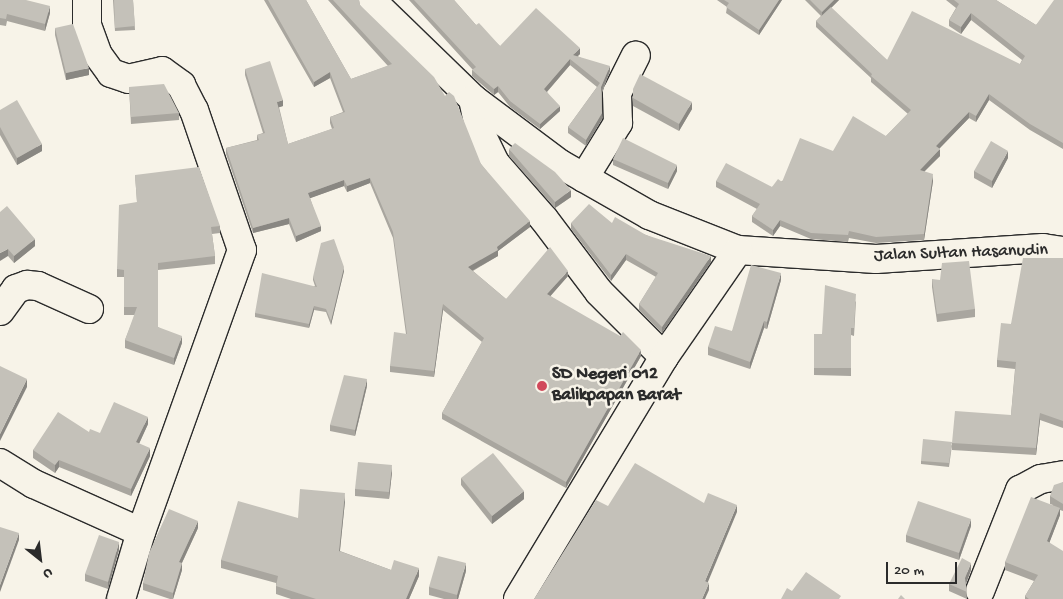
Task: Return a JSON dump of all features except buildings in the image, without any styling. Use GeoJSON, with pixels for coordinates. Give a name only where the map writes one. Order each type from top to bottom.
{"type":"FeatureCollection","features":[{"type":"Feature","properties":{"kind":"street"},"geometry":{"type":"LineString","coordinates":[[87,0],[87,25],[98,55],[111,73],[128,79],[162,71],[181,85],[194,110],[242,250],[141,532],[121,599]]}},
{"type":"Feature","properties":{"kind":"street","name":"Jalan Sultan Hasanudin"},"geometry":{"type":"LineString","coordinates":[[371,0],[473,99],[560,164],[648,215],[738,250],[876,259],[1043,248],[1063,251]]}},
{"type":"Feature","properties":{"kind":"street"},"geometry":{"type":"LineString","coordinates":[[584,178],[618,123],[617,93],[636,55]]}},
{"type":"Feature","properties":{"kind":"street"},"geometry":{"type":"LineString","coordinates":[[473,99],[480,132],[494,163],[544,219],[600,292],[664,357]]}},
{"type":"Feature","properties":{"kind":"street"},"geometry":{"type":"LineString","coordinates":[[518,599],[664,357],[738,250]]}},
{"type":"Feature","properties":{"kind":"street"},"geometry":{"type":"LineString","coordinates":[[0,311],[16,290],[27,285],[38,286],[89,309]]}},
{"type":"Feature","properties":{"kind":"street"},"geometry":{"type":"LineString","coordinates":[[0,463],[34,484],[141,532]]}},
{"type":"Feature","properties":{"kind":"street"},"geometry":{"type":"LineString","coordinates":[[980,591],[1020,490],[1041,478],[1063,475]]}},
{"type":"Feature","properties":{"kind":"place","name":"SD Negeri 012 Balikpapan Barat"},"geometry":{"type":"Point","coordinates":[542,386]}}]}
